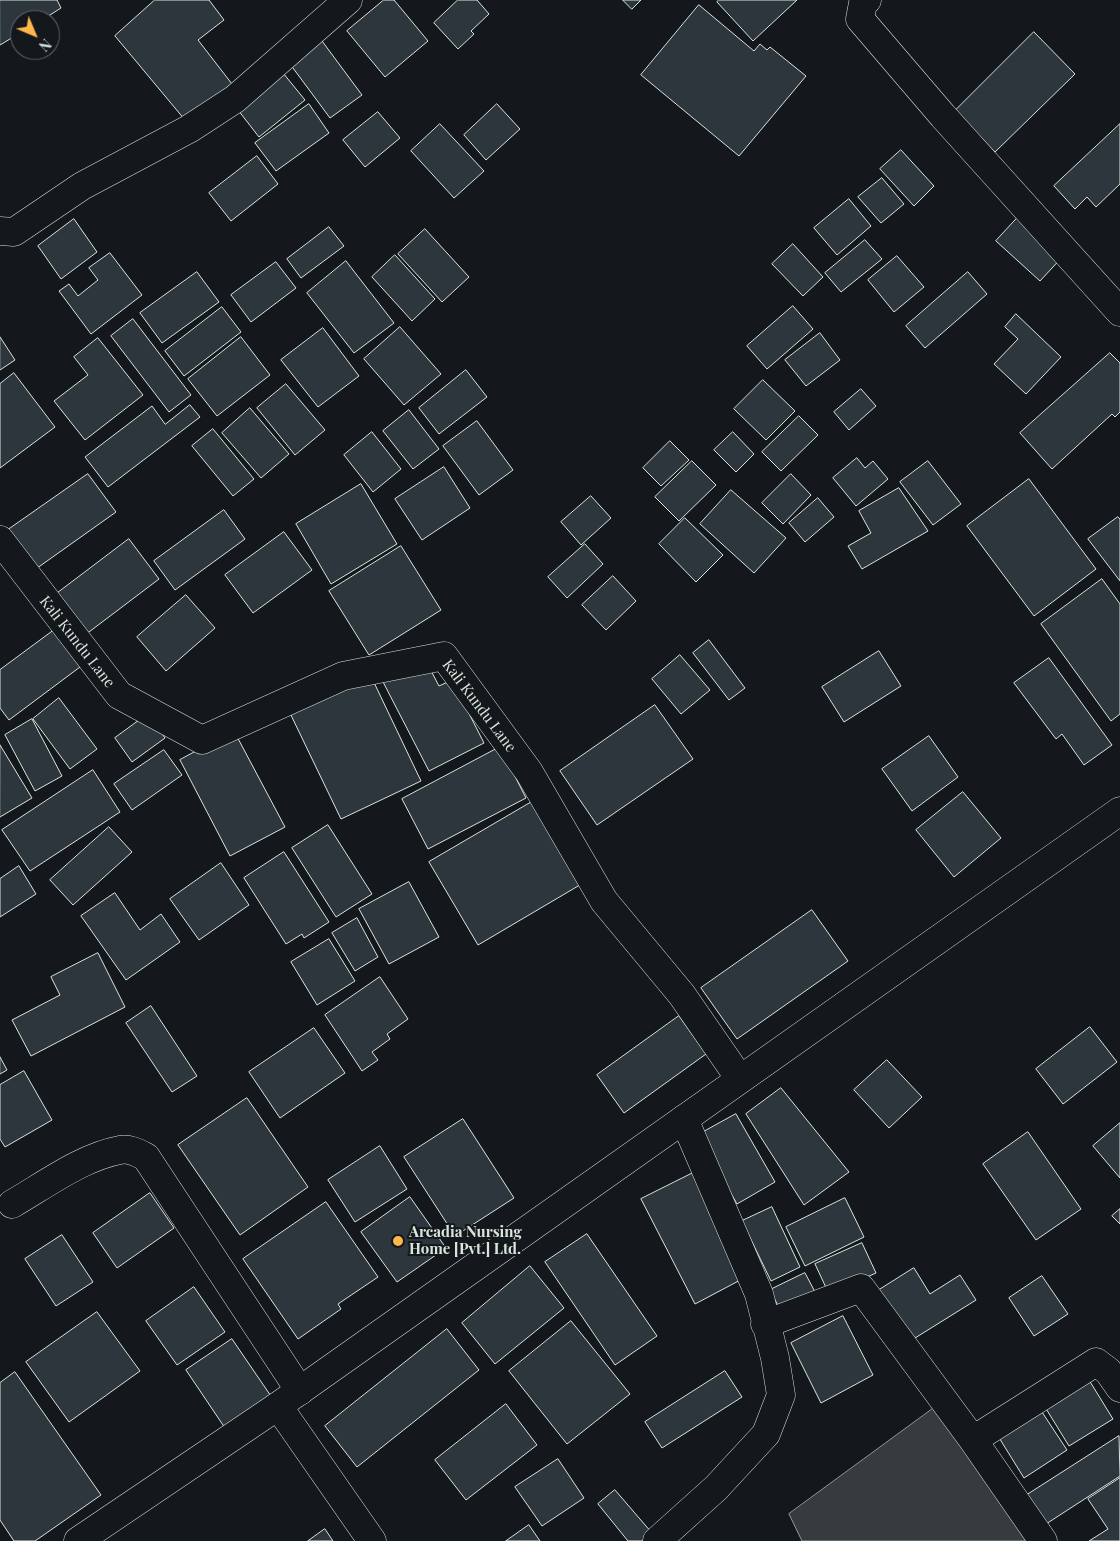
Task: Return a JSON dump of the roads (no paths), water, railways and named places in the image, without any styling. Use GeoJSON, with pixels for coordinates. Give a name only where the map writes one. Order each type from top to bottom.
{"type":"FeatureCollection","features":[{"type":"Feature","properties":{"kind":"street"},"geometry":{"type":"LineString","coordinates":[[0,231],[14,232],[82,186],[189,129],[235,99],[348,0]]}},
{"type":"Feature","properties":{"kind":"street"},"geometry":{"type":"LineString","coordinates":[[867,0],[863,3],[860,19],[943,116],[1120,312]]}},
{"type":"Feature","properties":{"kind":"street","name":"Kali Kundu Lane"},"geometry":{"type":"LineString","coordinates":[[0,540],[119,695],[202,740],[343,676],[444,656],[529,772],[604,901],[682,995],[740,1079]]}},
{"type":"Feature","properties":{"kind":"street"},"geometry":{"type":"LineString","coordinates":[[78,1541],[289,1398],[1120,811]]}},
{"type":"Feature","properties":{"kind":"street"},"geometry":{"type":"LineString","coordinates":[[657,1541],[716,1488],[766,1434],[781,1395],[775,1358],[759,1294],[684,1119]]}},
{"type":"Feature","properties":{"kind":"street"},"geometry":{"type":"LineString","coordinates":[[12,1204],[86,1162],[122,1149],[136,1152],[146,1157],[372,1541]]}},
{"type":"Feature","properties":{"kind":"street"},"geometry":{"type":"LineString","coordinates":[[765,1324],[861,1288],[973,1440],[1043,1541]]}},
{"type":"Feature","properties":{"kind":"street"},"geometry":{"type":"LineString","coordinates":[[973,1440],[1096,1362],[1108,1371],[1120,1388]]}},
{"type":"Feature","properties":{"kind":"place","name":"Arcadia Nursing Home [Pvt.] Ltd."},"geometry":{"type":"Point","coordinates":[398,1241]}}]}
